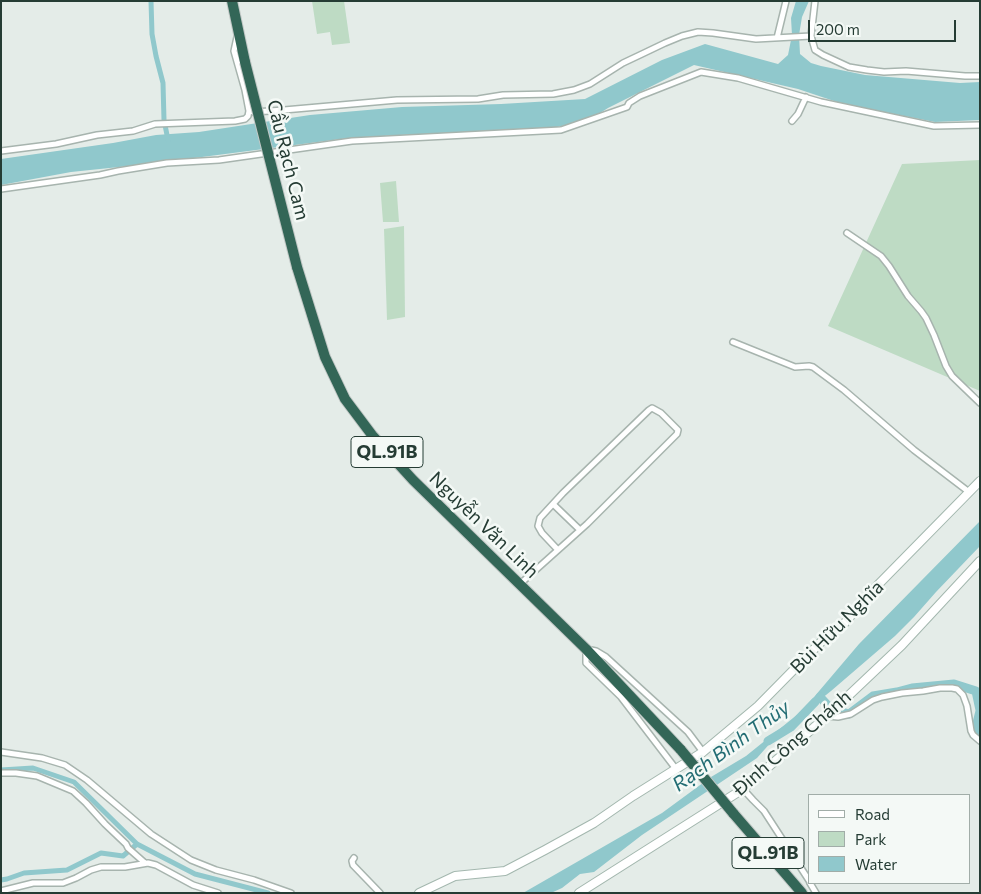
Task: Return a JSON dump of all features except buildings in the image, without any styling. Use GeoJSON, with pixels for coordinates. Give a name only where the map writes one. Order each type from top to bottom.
{"type":"FeatureCollection","features":[{"type":"Feature","properties":{"kind":"highway","name":"QL.91B"},"geometry":{"type":"LineString","coordinates":[[232,1],[239,32]]}},
{"type":"Feature","properties":{"kind":"highway","name":"Cầu Rạch Cam"},"geometry":{"type":"LineString","coordinates":[[239,32],[297,267]]}},
{"type":"Feature","properties":{"kind":"highway","name":"Nguyễn Văn Linh"},"geometry":{"type":"LineString","coordinates":[[297,267],[325,357],[345,399],[372,436],[402,468],[586,649],[681,750],[802,893]]}},
{"type":"Feature","properties":{"kind":"main road","name":"Bùi Hữu Nghĩa"},"geometry":{"type":"LineString","coordinates":[[419,893],[455,876],[505,870],[594,823],[703,752],[758,706],[823,640],[843,625],[881,582],[980,481]]}},
{"type":"Feature","properties":{"kind":"main road","name":"Đinh Công Chánh"},"geometry":{"type":"LineString","coordinates":[[579,893],[743,788],[831,712],[902,645],[980,562]]}},
{"type":"Feature","properties":{"kind":"street"},"geometry":{"type":"LineString","coordinates":[[779,38],[786,1]]}},
{"type":"Feature","properties":{"kind":"street"},"geometry":{"type":"LineString","coordinates":[[815,1],[811,36],[815,50],[849,67],[884,72],[906,71],[980,76]]}},
{"type":"Feature","properties":{"kind":"street"},"geometry":{"type":"LineString","coordinates":[[1,151],[56,144],[97,134],[133,131],[155,124],[241,120],[246,118],[249,111],[234,51],[239,32]]}},
{"type":"Feature","properties":{"kind":"street"},"geometry":{"type":"LineString","coordinates":[[249,111],[328,107],[397,100],[478,99],[503,95],[553,94],[574,90],[590,84],[632,59],[664,43],[698,32],[747,38],[811,36]]}},
{"type":"Feature","properties":{"kind":"street"},"geometry":{"type":"LineString","coordinates":[[1,189],[167,163],[219,160],[352,141],[561,130],[627,107],[629,103],[640,96],[701,72],[738,78],[806,97],[934,126],[980,125]]}},
{"type":"Feature","properties":{"kind":"street"},"geometry":{"type":"LineString","coordinates":[[792,121],[798,114],[806,97]]}},
{"type":"Feature","properties":{"kind":"street"},"geometry":{"type":"LineString","coordinates":[[847,233],[880,256],[889,266],[908,296],[926,318],[952,376],[980,403]]}},
{"type":"Feature","properties":{"kind":"street"},"geometry":{"type":"LineString","coordinates":[[734,342],[795,367],[809,366],[813,368],[844,390],[914,450],[969,492]]}},
{"type":"Feature","properties":{"kind":"street"},"geometry":{"type":"LineString","coordinates":[[520,585],[580,530],[676,434],[678,430],[662,413],[652,408],[649,410],[540,518],[538,526],[558,550]]}},
{"type":"Feature","properties":{"kind":"street"},"geometry":{"type":"LineString","coordinates":[[553,504],[580,530]]}},
{"type":"Feature","properties":{"kind":"street"},"geometry":{"type":"LineString","coordinates":[[676,769],[621,697],[586,663],[586,649],[599,652],[606,657],[688,732],[703,752]]}},
{"type":"Feature","properties":{"kind":"street"},"geometry":{"type":"LineString","coordinates":[[831,712],[841,717],[851,714],[873,700],[882,697],[940,688],[952,688],[957,689],[964,695],[971,731],[980,740]]}},
{"type":"Feature","properties":{"kind":"street"},"geometry":{"type":"LineString","coordinates":[[1,752],[42,758],[65,765],[87,780],[151,834],[191,860],[216,870],[254,880],[291,893]]}},
{"type":"Feature","properties":{"kind":"street"},"geometry":{"type":"LineString","coordinates":[[1,773],[37,776],[72,791],[145,863]]}},
{"type":"Feature","properties":{"kind":"street"},"geometry":{"type":"LineString","coordinates":[[743,788],[764,811],[808,879]]}},
{"type":"Feature","properties":{"kind":"street"},"geometry":{"type":"LineString","coordinates":[[354,858],[352,861],[353,865],[380,893]]}},
{"type":"Feature","properties":{"kind":"street"},"geometry":{"type":"LineString","coordinates":[[2,891],[33,882],[64,883],[97,868],[125,867],[145,863],[156,865],[193,886],[218,893]]}},
{"type":"Feature","properties":{"kind":"green space"},"geometry":{"type":"Polygon","coordinates":[[[312,1],[344,1],[350,43],[332,45],[330,32],[317,34],[312,1]]]}},
{"type":"Feature","properties":{"kind":"green space"},"geometry":{"type":"Polygon","coordinates":[[[980,160],[980,391],[828,326],[902,164],[980,160]]]}},
{"type":"Feature","properties":{"kind":"green space"},"geometry":{"type":"Polygon","coordinates":[[[396,181],[399,222],[383,222],[380,183],[396,181]]]}},
{"type":"Feature","properties":{"kind":"green space"},"geometry":{"type":"Polygon","coordinates":[[[404,226],[405,317],[387,320],[384,229],[404,226]]]}},
{"type":"Feature","properties":{"kind":"water"},"geometry":{"type":"Polygon","coordinates":[[[796,1],[809,1],[802,17],[799,35],[800,54],[811,63],[865,75],[960,83],[980,82],[980,120],[935,122],[843,104],[798,89],[694,65],[608,108],[589,120],[557,127],[341,139],[71,172],[1,185],[1,159],[156,135],[199,132],[310,115],[402,107],[585,99],[662,60],[705,44],[778,64],[788,55],[792,35],[791,18],[796,1]]]}},
{"type":"Feature","properties":{"kind":"water","name":"Rạch Bình Thủy"},"geometry":{"type":"Polygon","coordinates":[[[980,521],[980,546],[914,617],[895,636],[831,691],[781,731],[757,758],[642,835],[594,872],[580,874],[562,888],[551,893],[523,893],[662,813],[711,777],[746,756],[803,710],[859,644],[980,521]]]}},
{"type":"Feature","properties":{"kind":"waterway"},"geometry":{"type":"LineString","coordinates":[[151,1],[152,34],[163,83],[164,120],[168,140]]}},
{"type":"Feature","properties":{"kind":"waterway"},"geometry":{"type":"LineString","coordinates":[[820,697],[832,710],[849,714],[873,696],[912,688],[954,684],[976,691],[980,710]]}},
{"type":"Feature","properties":{"kind":"waterway","name":"Rạch Bình Thủy"},"geometry":{"type":"LineString","coordinates":[[768,741],[791,727],[815,702]]}},
{"type":"Feature","properties":{"kind":"waterway"},"geometry":{"type":"LineString","coordinates":[[980,711],[976,727],[980,731]]}},
{"type":"Feature","properties":{"kind":"waterway"},"geometry":{"type":"LineString","coordinates":[[1,770],[33,768],[74,782],[137,844],[195,874],[268,893]]}},
{"type":"Feature","properties":{"kind":"waterway"},"geometry":{"type":"LineString","coordinates":[[1,880],[24,873],[67,870],[101,853],[123,856],[137,844]]}}]}
